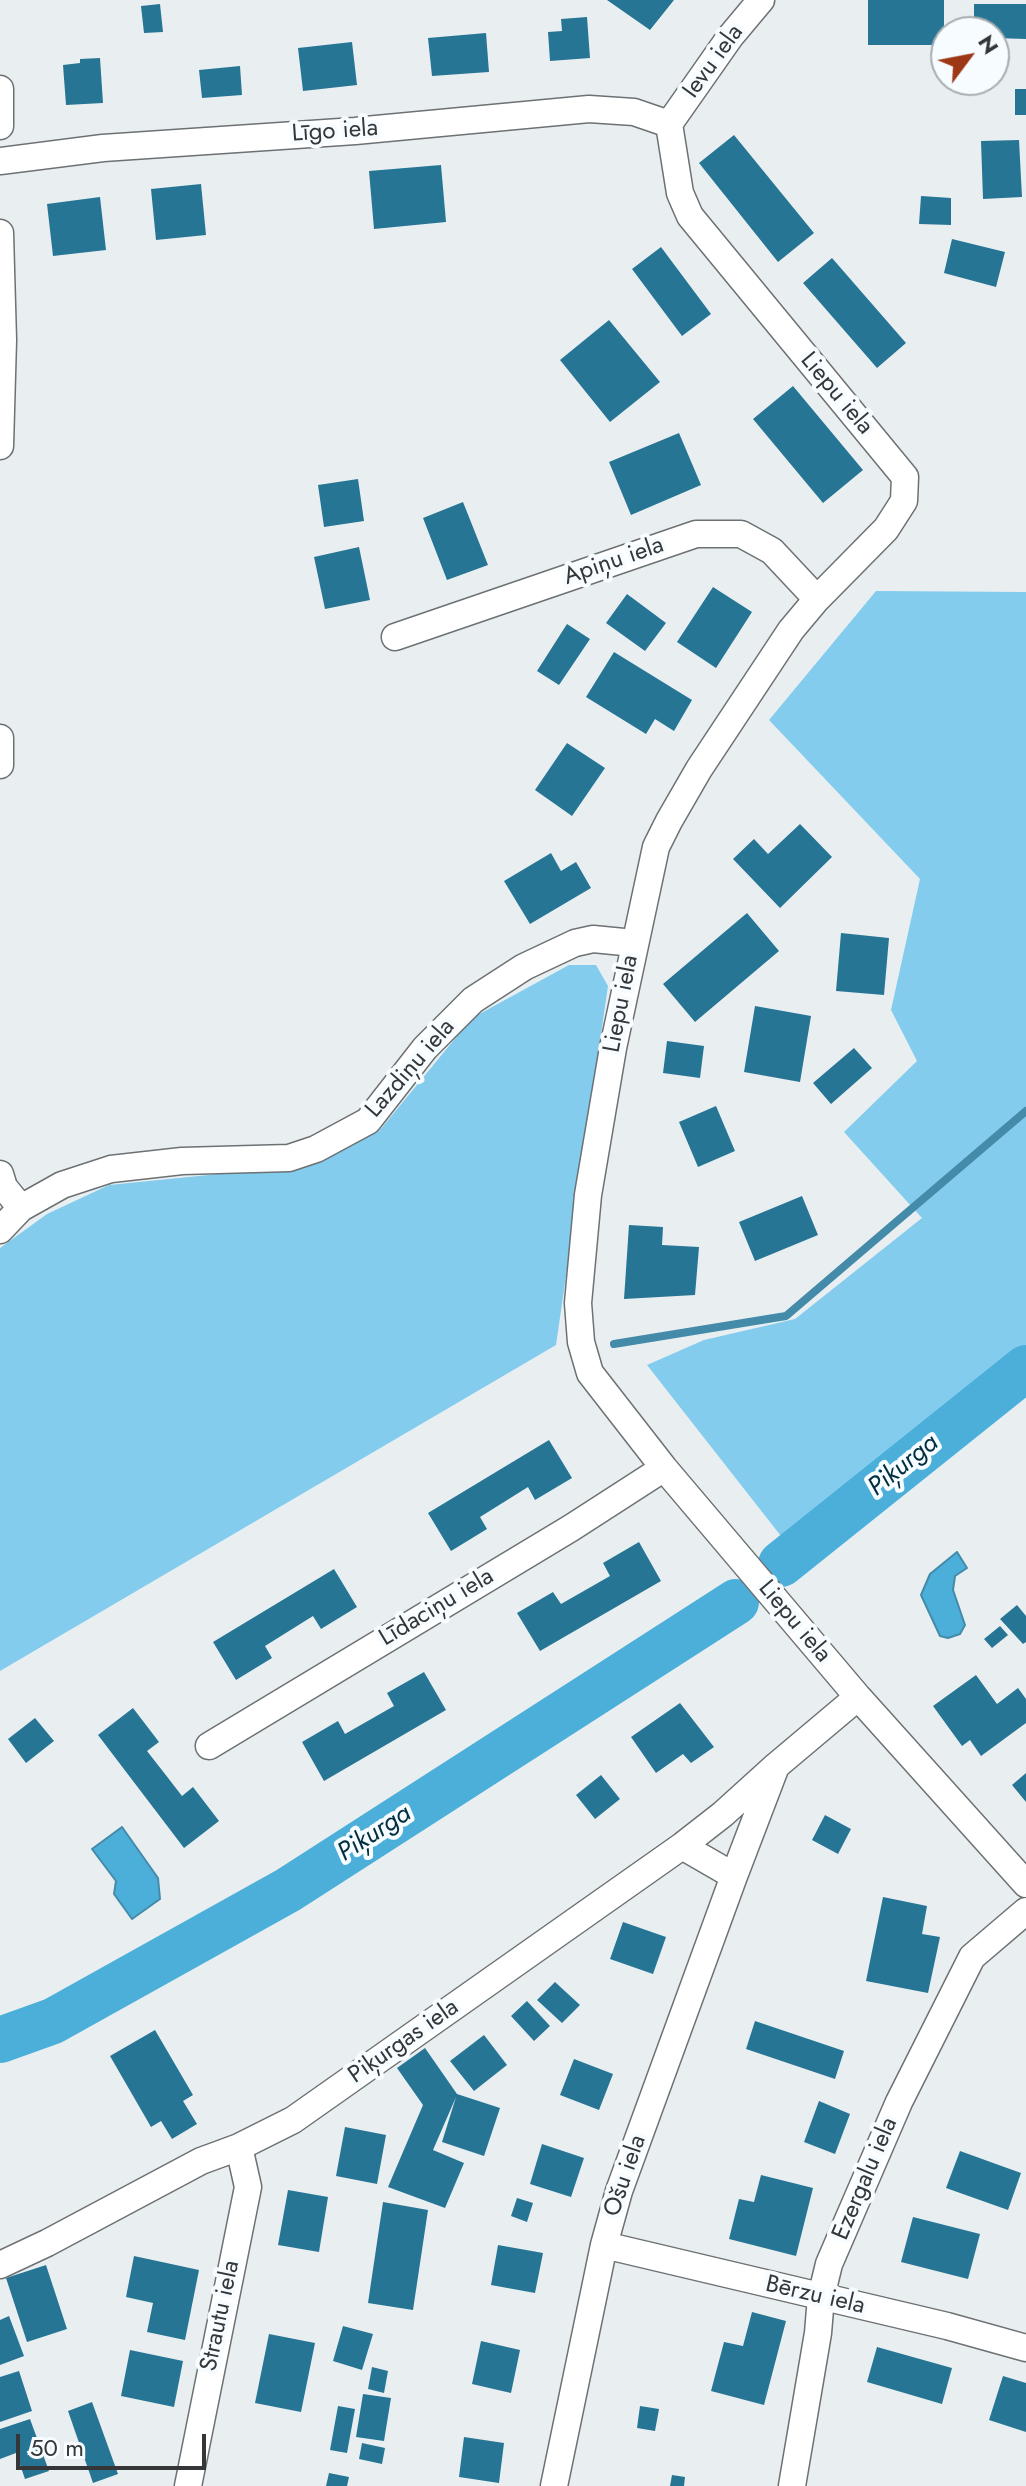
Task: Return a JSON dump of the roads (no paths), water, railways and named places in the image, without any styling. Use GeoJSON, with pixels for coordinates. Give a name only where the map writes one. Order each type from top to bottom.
{"type":"FeatureCollection","features":[{"type":"Feature","properties":{"kind":"street","name":"Ievu iela"},"geometry":{"type":"LineString","coordinates":[[669,124],[730,37],[761,0]]}},
{"type":"Feature","properties":{"kind":"street"},"geometry":{"type":"LineString","coordinates":[[0,89],[0,126]]}},
{"type":"Feature","properties":{"kind":"street","name":"Līgo iela"},"geometry":{"type":"LineString","coordinates":[[0,161],[103,148],[355,131],[589,109],[634,112],[669,124]]}},
{"type":"Feature","properties":{"kind":"street","name":"Liepu iela"},"geometry":{"type":"LineString","coordinates":[[669,124],[680,193],[690,216],[905,477],[904,501],[886,529],[817,599],[767,664],[656,847],[634,943],[588,1195],[578,1303],[581,1342],[590,1373],[664,1468],[858,1697],[1026,1884]]}},
{"type":"Feature","properties":{"kind":"street"},"geometry":{"type":"LineString","coordinates":[[0,233],[3,340],[0,446]]}},
{"type":"Feature","properties":{"kind":"street","name":"Apiņu iela"},"geometry":{"type":"LineString","coordinates":[[395,637],[696,534],[741,534],[762,545],[772,551],[817,599]]}},
{"type":"Feature","properties":{"kind":"street"},"geometry":{"type":"LineString","coordinates":[[0,738],[0,765]]}},
{"type":"Feature","properties":{"kind":"street","name":"Lazdiņu iela"},"geometry":{"type":"LineString","coordinates":[[0,1230],[21,1208],[62,1185],[111,1169],[182,1161],[289,1158],[316,1149],[368,1121],[425,1048],[473,1000],[524,967],[575,943],[593,939],[634,943]]}},
{"type":"Feature","properties":{"kind":"street"},"geometry":{"type":"LineString","coordinates":[[0,1174],[4,1187],[21,1208]]}},
{"type":"Feature","properties":{"kind":"street","name":"Līdaciņu iela"},"geometry":{"type":"LineString","coordinates":[[209,1746],[571,1528],[664,1468]]}},
{"type":"Feature","properties":{"kind":"street","name":"Ošu iela"},"geometry":{"type":"LineString","coordinates":[[554,2486],[604,2245],[619,2191],[776,1766],[858,1697]]}},
{"type":"Feature","properties":{"kind":"street","name":"Piķurgas iela"},"geometry":{"type":"LineString","coordinates":[[0,2265],[201,2161],[239,2147],[293,2120],[682,1846],[776,1766]]}},
{"type":"Feature","properties":{"kind":"street"},"geometry":{"type":"LineString","coordinates":[[682,1846],[734,1876]]}},
{"type":"Feature","properties":{"kind":"street","name":"Ezergalu iela"},"geometry":{"type":"LineString","coordinates":[[792,2486],[818,2333],[821,2297],[829,2264],[899,2102],[972,1957],[1026,1911]]}},
{"type":"Feature","properties":{"kind":"street","name":"Strautu iela"},"geometry":{"type":"LineString","coordinates":[[188,2486],[248,2187],[239,2147]]}},
{"type":"Feature","properties":{"kind":"street","name":"Bērzu iela"},"geometry":{"type":"LineString","coordinates":[[604,2245],[947,2326],[1026,2348]]}},
{"type":"Feature","properties":{"kind":"waterway"},"geometry":{"type":"LineString","coordinates":[[614,1344],[786,1316],[1026,1111]]}},
{"type":"Feature","properties":{"kind":"waterway","name":"Piķurga"},"geometry":{"type":"LineString","coordinates":[[781,1564],[1026,1368]]}},
{"type":"Feature","properties":{"kind":"waterway","name":"Piķurga"},"geometry":{"type":"LineString","coordinates":[[0,2040],[53,2021],[288,1890],[736,1602]]}}]}
